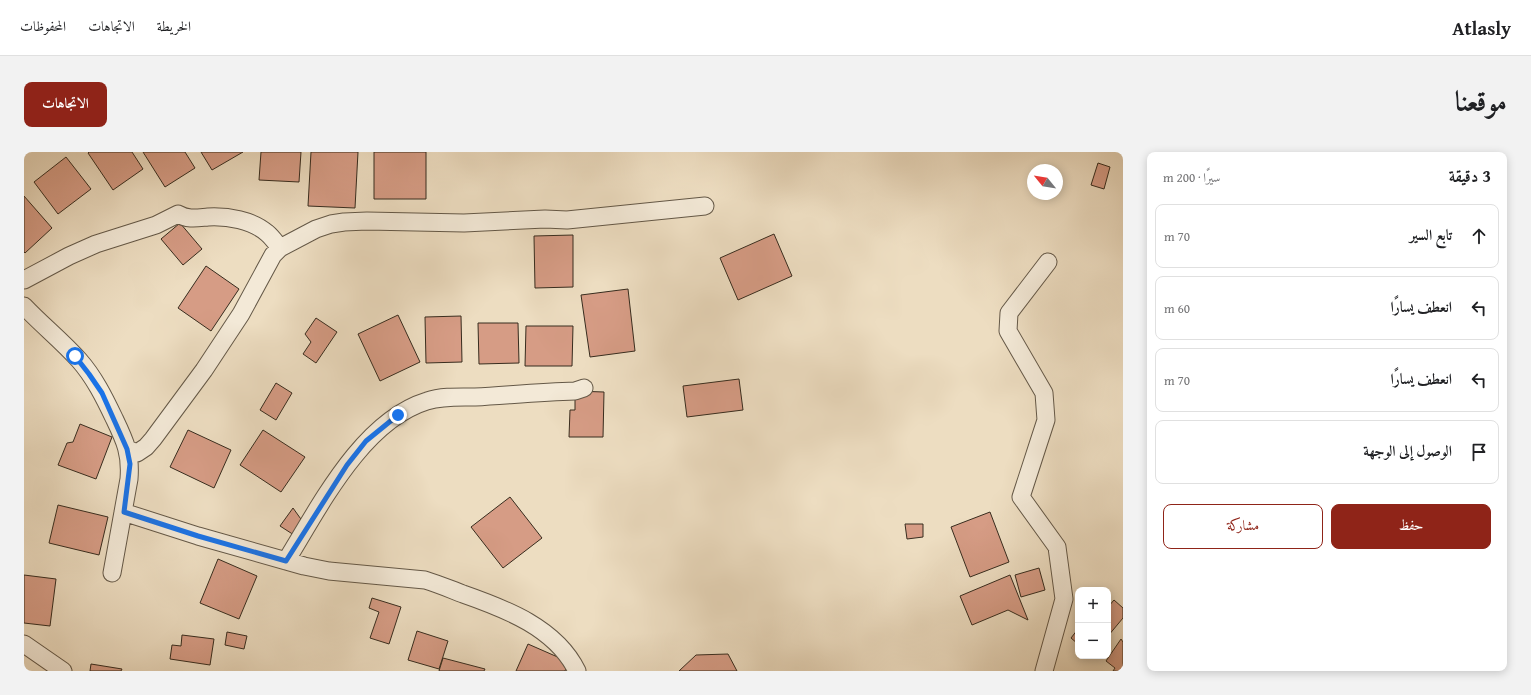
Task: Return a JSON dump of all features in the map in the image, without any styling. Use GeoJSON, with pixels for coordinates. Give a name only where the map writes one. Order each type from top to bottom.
{"type":"FeatureCollection","features":[{"type":"Feature","properties":{"kind":"street"},"geometry":{"type":"LineString","coordinates":[[127,449],[137,453],[153,439],[167,421],[226,337],[241,314],[274,255],[280,248],[316,229],[331,224],[367,221],[464,223],[567,220],[705,206]]}},
{"type":"Feature","properties":{"kind":"street"},"geometry":{"type":"LineString","coordinates":[[24,280],[69,256],[96,244],[156,225],[178,214],[184,218],[218,217],[248,223],[268,234],[280,248]]}},
{"type":"Feature","properties":{"kind":"street"},"geometry":{"type":"LineString","coordinates":[[1044,671],[1064,599],[1057,547],[1021,496],[1046,420],[1044,393],[1008,331],[1009,313],[1048,262]]}},
{"type":"Feature","properties":{"kind":"street"},"geometry":{"type":"LineString","coordinates":[[24,306],[71,351],[84,367],[102,393],[127,449],[130,464],[124,512],[112,573]]}},
{"type":"Feature","properties":{"kind":"street"},"geometry":{"type":"LineString","coordinates":[[286,561],[347,465],[366,441],[398,415],[428,400],[454,397],[575,391],[584,388]]}},
{"type":"Feature","properties":{"kind":"street"},"geometry":{"type":"LineString","coordinates":[[124,512],[198,536],[286,561],[329,571],[425,580],[483,601],[530,622],[554,641],[571,658],[577,671]]}},
{"type":"Feature","properties":{"kind":"street"},"geometry":{"type":"LineString","coordinates":[[24,644],[63,671]]}},
{"type":"Feature","properties":{"kind":"building"},"geometry":{"type":"Polygon","coordinates":[[[132,152],[143,169],[113,190],[88,153],[132,152]]]}},
{"type":"Feature","properties":{"kind":"building"},"geometry":{"type":"Polygon","coordinates":[[[143,152],[185,152],[195,168],[165,187],[143,152]]]}},
{"type":"Feature","properties":{"kind":"building"},"geometry":{"type":"Polygon","coordinates":[[[201,152],[243,152],[212,170],[201,152]]]}},
{"type":"Feature","properties":{"kind":"building"},"geometry":{"type":"Polygon","coordinates":[[[261,152],[301,152],[299,182],[259,180],[261,152]]]}},
{"type":"Feature","properties":{"kind":"building"},"geometry":{"type":"Polygon","coordinates":[[[311,152],[358,152],[355,208],[308,206],[311,152]]]}},
{"type":"Feature","properties":{"kind":"building"},"geometry":{"type":"Polygon","coordinates":[[[374,152],[426,152],[426,199],[374,199],[374,152]]]}},
{"type":"Feature","properties":{"kind":"building"},"geometry":{"type":"Polygon","coordinates":[[[66,157],[91,189],[58,214],[34,182],[66,157]]]}},
{"type":"Feature","properties":{"kind":"building"},"geometry":{"type":"Polygon","coordinates":[[[1098,163],[1110,167],[1104,189],[1091,185],[1098,163]]]}},
{"type":"Feature","properties":{"kind":"building"},"geometry":{"type":"Polygon","coordinates":[[[24,196],[52,228],[25,253],[24,252],[24,196]]]}},
{"type":"Feature","properties":{"kind":"building"},"geometry":{"type":"Polygon","coordinates":[[[180,223],[202,249],[183,265],[161,239],[180,223]]]}},
{"type":"Feature","properties":{"kind":"building"},"geometry":{"type":"Polygon","coordinates":[[[774,234],[792,276],[738,300],[720,258],[774,234]]]}},
{"type":"Feature","properties":{"kind":"building"},"geometry":{"type":"Polygon","coordinates":[[[573,235],[573,287],[535,288],[534,236],[573,235]]]}},
{"type":"Feature","properties":{"kind":"building"},"geometry":{"type":"Polygon","coordinates":[[[206,266],[239,289],[211,331],[178,308],[206,266]]]}},
{"type":"Feature","properties":{"kind":"building"},"geometry":{"type":"Polygon","coordinates":[[[628,289],[635,351],[590,357],[581,295],[628,289]]]}},
{"type":"Feature","properties":{"kind":"building"},"geometry":{"type":"Polygon","coordinates":[[[398,315],[420,362],[380,381],[358,334],[398,315]]]}},
{"type":"Feature","properties":{"kind":"building"},"geometry":{"type":"Polygon","coordinates":[[[461,316],[462,362],[426,363],[425,317],[461,316]]]}},
{"type":"Feature","properties":{"kind":"building"},"geometry":{"type":"Polygon","coordinates":[[[316,318],[337,332],[316,363],[303,354],[311,342],[305,334],[316,318]]]}},
{"type":"Feature","properties":{"kind":"building"},"geometry":{"type":"Polygon","coordinates":[[[478,323],[518,323],[519,363],[479,364],[478,323]]]}},
{"type":"Feature","properties":{"kind":"building"},"geometry":{"type":"Polygon","coordinates":[[[526,326],[573,326],[572,366],[525,366],[526,326]]]}},
{"type":"Feature","properties":{"kind":"building"},"geometry":{"type":"Polygon","coordinates":[[[739,379],[743,410],[687,417],[683,386],[739,379]]]}},
{"type":"Feature","properties":{"kind":"building"},"geometry":{"type":"Polygon","coordinates":[[[276,383],[292,393],[276,420],[260,410],[276,383]]]}},
{"type":"Feature","properties":{"kind":"building"},"geometry":{"type":"Polygon","coordinates":[[[575,391],[604,392],[603,437],[569,437],[570,410],[575,410],[575,391]]]}},
{"type":"Feature","properties":{"kind":"building"},"geometry":{"type":"Polygon","coordinates":[[[80,424],[112,437],[96,479],[58,465],[67,443],[73,442],[80,424]]]}},
{"type":"Feature","properties":{"kind":"building"},"geometry":{"type":"Polygon","coordinates":[[[188,430],[231,450],[214,488],[170,467],[188,430]]]}},
{"type":"Feature","properties":{"kind":"building"},"geometry":{"type":"Polygon","coordinates":[[[263,430],[305,457],[281,492],[240,465],[263,430]]]}},
{"type":"Feature","properties":{"kind":"building"},"geometry":{"type":"Polygon","coordinates":[[[510,497],[542,538],[503,568],[471,527],[510,497]]]}},
{"type":"Feature","properties":{"kind":"building"},"geometry":{"type":"Polygon","coordinates":[[[58,505],[108,517],[99,555],[49,543],[58,505]]]}},
{"type":"Feature","properties":{"kind":"building"},"geometry":{"type":"Polygon","coordinates":[[[293,508],[303,522],[294,535],[280,526],[293,508]]]}},
{"type":"Feature","properties":{"kind":"building"},"geometry":{"type":"Polygon","coordinates":[[[990,512],[1009,562],[970,577],[951,527],[990,512]]]}},
{"type":"Feature","properties":{"kind":"building"},"geometry":{"type":"Polygon","coordinates":[[[905,524],[923,524],[923,537],[907,539],[905,524]]]}},
{"type":"Feature","properties":{"kind":"building"},"geometry":{"type":"Polygon","coordinates":[[[218,559],[257,576],[239,619],[200,603],[218,559]]]}},
{"type":"Feature","properties":{"kind":"building"},"geometry":{"type":"Polygon","coordinates":[[[1039,568],[1045,590],[1021,597],[1015,575],[1039,568]]]}},
{"type":"Feature","properties":{"kind":"building"},"geometry":{"type":"Polygon","coordinates":[[[24,575],[56,579],[50,626],[24,623],[24,575]]]}},
{"type":"Feature","properties":{"kind":"building"},"geometry":{"type":"Polygon","coordinates":[[[1010,575],[1028,620],[1008,610],[972,625],[960,596],[1010,575]]]}},
{"type":"Feature","properties":{"kind":"building"},"geometry":{"type":"Polygon","coordinates":[[[372,598],[401,607],[389,644],[370,638],[379,612],[369,608],[372,598]]]}},
{"type":"Feature","properties":{"kind":"building"},"geometry":{"type":"Polygon","coordinates":[[[1114,600],[1123,608],[1123,618],[1111,632],[1111,623],[1111,604],[1114,600]]]}},
{"type":"Feature","properties":{"kind":"building"},"geometry":{"type":"Polygon","coordinates":[[[417,631],[448,641],[439,669],[408,660],[417,631]]]}},
{"type":"Feature","properties":{"kind":"building"},"geometry":{"type":"Polygon","coordinates":[[[227,632],[247,636],[244,649],[225,645],[227,632]]]}},
{"type":"Feature","properties":{"kind":"building"},"geometry":{"type":"Polygon","coordinates":[[[1075,633],[1075,641],[1071,638],[1075,633]]]}},
{"type":"Feature","properties":{"kind":"building"},"geometry":{"type":"Polygon","coordinates":[[[182,635],[214,639],[210,665],[170,659],[172,645],[181,646],[182,635]]]}},
{"type":"Feature","properties":{"kind":"building"},"geometry":{"type":"Polygon","coordinates":[[[1121,639],[1123,642],[1123,671],[1113,671],[1115,668],[1106,661],[1107,659],[1111,659],[1111,654],[1121,639]]]}},
{"type":"Feature","properties":{"kind":"building"},"geometry":{"type":"Polygon","coordinates":[[[528,644],[569,662],[565,671],[516,671],[528,644]]]}},
{"type":"Feature","properties":{"kind":"building"},"geometry":{"type":"Polygon","coordinates":[[[728,654],[737,671],[679,671],[696,655],[728,654]]]}},
{"type":"Feature","properties":{"kind":"building"},"geometry":{"type":"Polygon","coordinates":[[[443,658],[485,669],[484,671],[439,671],[443,658]]]}},
{"type":"Feature","properties":{"kind":"building"},"geometry":{"type":"Polygon","coordinates":[[[91,664],[122,669],[121,671],[90,671],[91,664]]]}},
{"type":"Feature","properties":{"kind":"route"},"geometry":{"type":"LineString","coordinates":[[75,356],[102,393],[127,449],[130,464],[124,512],[198,536],[286,561],[347,465],[366,441],[398,415]]}}]}
